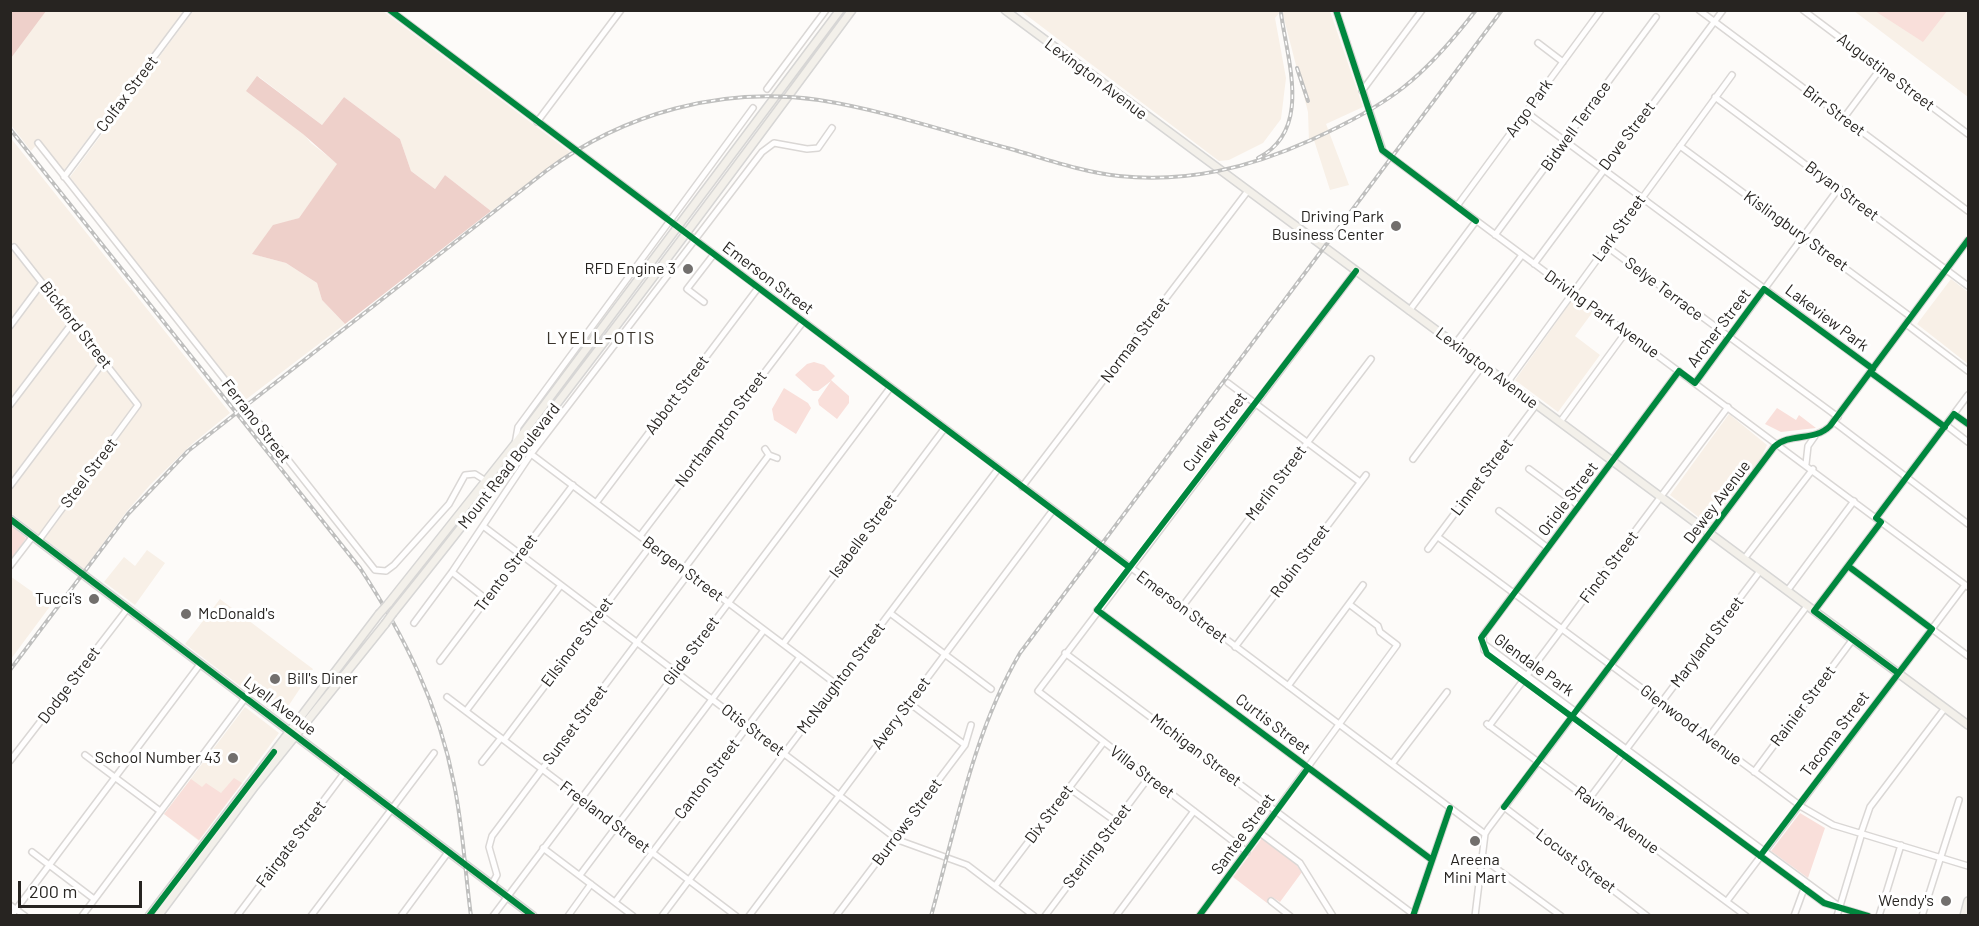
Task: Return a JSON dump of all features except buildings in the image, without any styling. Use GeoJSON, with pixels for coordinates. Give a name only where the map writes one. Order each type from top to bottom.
{"type":"FeatureCollection","features":[{"type":"Feature","properties":{"kind":"main road","name":"Mount Read Boulevard"},"geometry":{"type":"LineString","coordinates":[[158,915],[380,614],[515,444],[674,225],[840,10]]}},
{"type":"Feature","properties":{"kind":"main road","name":"Mount Read Boulevard"},"geometry":{"type":"LineString","coordinates":[[149,915],[293,733],[385,624],[483,502],[690,236],[852,10]]}},
{"type":"Feature","properties":{"kind":"main road","name":"Lexington Avenue"},"geometry":{"type":"LineString","coordinates":[[1005,10],[1968,726]]}},
{"type":"Feature","properties":{"kind":"main road"},"geometry":{"type":"LineString","coordinates":[[483,502],[486,481],[505,473]]}},
{"type":"Feature","properties":{"kind":"main road","name":"Lyell Avenue"},"geometry":{"type":"LineString","coordinates":[[10,519],[533,915]]}},
{"type":"Feature","properties":{"kind":"main road"},"geometry":{"type":"LineString","coordinates":[[1964,915],[1968,902]]}},
{"type":"Feature","properties":{"kind":"street","name":"Colfax Street"},"geometry":{"type":"LineString","coordinates":[[64,177],[189,10]]}},
{"type":"Feature","properties":{"kind":"street","name":"Emerson Street"},"geometry":{"type":"LineString","coordinates":[[390,10],[1022,488],[1485,834]]}},
{"type":"Feature","properties":{"kind":"street"},"geometry":{"type":"LineString","coordinates":[[537,122],[621,10]]}},
{"type":"Feature","properties":{"kind":"street"},"geometry":{"type":"LineString","coordinates":[[767,89],[826,10]]}},
{"type":"Feature","properties":{"kind":"street","name":"Driving Park Avenue"},"geometry":{"type":"LineString","coordinates":[[1336,10],[1383,151],[1813,469],[1967,586]]}},
{"type":"Feature","properties":{"kind":"street"},"geometry":{"type":"LineString","coordinates":[[1362,91],[1422,10]]}},
{"type":"Feature","properties":{"kind":"street","name":"Birr Street"},"geometry":{"type":"LineString","coordinates":[[1699,10],[1968,211]]}},
{"type":"Feature","properties":{"kind":"street","name":"Dove Street"},"geometry":{"type":"LineString","coordinates":[[1534,264],[1723,10]]}},
{"type":"Feature","properties":{"kind":"street","name":"Augustine Street"},"geometry":{"type":"LineString","coordinates":[[1803,10],[1968,134]]}},
{"type":"Feature","properties":{"kind":"street","name":"Argo Park"},"geometry":{"type":"LineString","coordinates":[[1457,206],[1599,11]]}},
{"type":"Feature","properties":{"kind":"street","name":"Bidwell Terrace"},"geometry":{"type":"LineString","coordinates":[[1495,235],[1656,17]]}},
{"type":"Feature","properties":{"kind":"street"},"geometry":{"type":"LineString","coordinates":[[1538,44],[1563,62]]}},
{"type":"Feature","properties":{"kind":"street"},"geometry":{"type":"LineString","coordinates":[[1843,119],[1881,68]]}},
{"type":"Feature","properties":{"kind":"street","name":"Lark Street"},"geometry":{"type":"LineString","coordinates":[[1507,383],[1732,75]]}},
{"type":"Feature","properties":{"kind":"street","name":"Bryan Street"},"geometry":{"type":"LineString","coordinates":[[1715,97],[1968,286]]}},
{"type":"Feature","properties":{"kind":"street","name":"Mount Read Boulevard"},"geometry":{"type":"LineString","coordinates":[[674,225],[753,108]]}},
{"type":"Feature","properties":{"kind":"street","name":"Lakeview Park"},"geometry":{"type":"LineString","coordinates":[[1526,112],[1968,442]]}},
{"type":"Feature","properties":{"kind":"street"},"geometry":{"type":"LineString","coordinates":[[690,236],[766,147],[774,143],[813,149],[822,145],[832,128]]}},
{"type":"Feature","properties":{"kind":"street","name":"Ferrano Street"},"geometry":{"type":"LineString","coordinates":[[38,143],[375,570],[386,571],[394,565],[449,504],[465,475],[475,474],[486,481]]}},
{"type":"Feature","properties":{"kind":"street","name":"Kislingbury Street"},"geometry":{"type":"LineString","coordinates":[[1680,146],[1911,317]]}},
{"type":"Feature","properties":{"kind":"street","name":"Archer Street"},"geometry":{"type":"LineString","coordinates":[[1695,383],[1839,188]]}},
{"type":"Feature","properties":{"kind":"street","name":"Norman Street"},"geometry":{"type":"LineString","coordinates":[[1022,488],[1247,192]]}},
{"type":"Feature","properties":{"kind":"street"},"geometry":{"type":"LineString","coordinates":[[1409,311],[1476,220]]}},
{"type":"Feature","properties":{"kind":"street","name":"Mount Read Boulevard"},"geometry":{"type":"LineString","coordinates":[[414,623],[452,572],[531,454],[690,236]]}},
{"type":"Feature","properties":{"kind":"street"},"geometry":{"type":"LineString","coordinates":[[1778,443],[1788,439],[1815,436],[1824,432],[1836,420],[1968,240]]}},
{"type":"Feature","properties":{"kind":"street","name":"Selye Terrace"},"geometry":{"type":"LineString","coordinates":[[1606,246],[1728,337],[1968,524]]}},
{"type":"Feature","properties":{"kind":"street","name":"Bickford Street"},"geometry":{"type":"LineString","coordinates":[[14,247],[138,405]]}},
{"type":"Feature","properties":{"kind":"street"},"geometry":{"type":"LineString","coordinates":[[704,302],[687,289],[714,254]]}},
{"type":"Feature","properties":{"kind":"street"},"geometry":{"type":"LineString","coordinates":[[1455,344],[1521,255]]}},
{"type":"Feature","properties":{"kind":"street","name":"Curlew Street"},"geometry":{"type":"LineString","coordinates":[[1038,691],[1129,567],[1356,271]]}},
{"type":"Feature","properties":{"kind":"street"},"geometry":{"type":"LineString","coordinates":[[10,326],[42,283]]}},
{"type":"Feature","properties":{"kind":"street","name":"Abbott Street"},"geometry":{"type":"LineString","coordinates":[[596,503],[758,288]]}},
{"type":"Feature","properties":{"kind":"street"},"geometry":{"type":"LineString","coordinates":[[10,405],[73,322]]}},
{"type":"Feature","properties":{"kind":"street","name":"Northampton Street"},"geometry":{"type":"LineString","coordinates":[[640,536],[802,322]]}},
{"type":"Feature","properties":{"kind":"street"},"geometry":{"type":"LineString","coordinates":[[1906,324],[1968,371]]}},
{"type":"Feature","properties":{"kind":"street"},"geometry":{"type":"LineString","coordinates":[[1560,423],[1626,332]]}},
{"type":"Feature","properties":{"kind":"street","name":"Merlin Street"},"geometry":{"type":"LineString","coordinates":[[1182,607],[1371,360]]}},
{"type":"Feature","properties":{"kind":"street"},"geometry":{"type":"LineString","coordinates":[[10,486],[104,361]]}},
{"type":"Feature","properties":{"kind":"street"},"geometry":{"type":"LineString","coordinates":[[1413,459],[1483,365]]}},
{"type":"Feature","properties":{"kind":"street","name":"Oriole Street"},"geometry":{"type":"LineString","coordinates":[[1482,643],[1483,635],[1679,371]]}},
{"type":"Feature","properties":{"kind":"street"},"geometry":{"type":"LineString","coordinates":[[1228,383],[1360,482]]}},
{"type":"Feature","properties":{"kind":"street","name":"Glide Street"},"geometry":{"type":"LineString","coordinates":[[493,915],[890,388]]}},
{"type":"Feature","properties":{"kind":"street"},"geometry":{"type":"LineString","coordinates":[[1814,611],[1848,566],[1906,477],[1968,395]]}},
{"type":"Feature","properties":{"kind":"street","name":"Steel Street"},"geometry":{"type":"LineString","coordinates":[[10,566],[36,538],[138,405]]}},
{"type":"Feature","properties":{"kind":"street","name":"Linnet Street"},"geometry":{"type":"LineString","coordinates":[[1428,549],[1536,405]]}},
{"type":"Feature","properties":{"kind":"street","name":"Finch Street"},"geometry":{"type":"LineString","coordinates":[[1488,725],[1728,407]]}},
{"type":"Feature","properties":{"kind":"street"},"geometry":{"type":"LineString","coordinates":[[1954,414],[1968,424]]}},
{"type":"Feature","properties":{"kind":"street","name":"Isabelle Street"},"geometry":{"type":"LineString","coordinates":[[783,644],[944,429]]}},
{"type":"Feature","properties":{"kind":"street"},"geometry":{"type":"LineString","coordinates":[[1806,464],[1808,446],[1815,436]]}},
{"type":"Feature","properties":{"kind":"street","name":"Dewey Avenue"},"geometry":{"type":"LineString","coordinates":[[1475,915],[1485,834],[1778,443]]}},
{"type":"Feature","properties":{"kind":"street"},"geometry":{"type":"LineString","coordinates":[[765,449],[777,458]]}},
{"type":"Feature","properties":{"kind":"street","name":"Bergen Street"},"geometry":{"type":"LineString","coordinates":[[531,454],[836,684]]}},
{"type":"Feature","properties":{"kind":"street","name":"Sunset Street"},"geometry":{"type":"LineString","coordinates":[[492,884],[497,875],[489,847],[490,838],[637,642],[770,455]]}},
{"type":"Feature","properties":{"kind":"street","name":"McNaughton Street"},"geometry":{"type":"LineString","coordinates":[[662,915],[998,469]]}},
{"type":"Feature","properties":{"kind":"street"},"geometry":{"type":"LineString","coordinates":[[1744,559],[1813,469]]}},
{"type":"Feature","properties":{"kind":"street"},"geometry":{"type":"LineString","coordinates":[[1529,470],[1579,506]]}},
{"type":"Feature","properties":{"kind":"street","name":"Robin Street"},"geometry":{"type":"LineString","coordinates":[[1235,646],[1366,475]]}},
{"type":"Feature","properties":{"kind":"street","name":"Trento Street"},"geometry":{"type":"LineString","coordinates":[[440,661],[573,485]]}},
{"type":"Feature","properties":{"kind":"street"},"geometry":{"type":"LineString","coordinates":[[1787,591],[1854,501]]}},
{"type":"Feature","properties":{"kind":"street","name":"Avery Street"},"geometry":{"type":"LineString","coordinates":[[749,915],[1053,510]]}},
{"type":"Feature","properties":{"kind":"street"},"geometry":{"type":"LineString","coordinates":[[1498,511],[1548,548]]}},
{"type":"Feature","properties":{"kind":"street","name":"Otis Street"},"geometry":{"type":"LineString","coordinates":[[483,526],[895,837],[965,864],[1034,915]]}},
{"type":"Feature","properties":{"kind":"street","name":"Glenwood Avenue"},"geometry":{"type":"LineString","coordinates":[[1438,537],[1754,772],[1826,822],[1968,866]]}},
{"type":"Feature","properties":{"kind":"street","name":"Ellsinore Street"},"geometry":{"type":"LineString","coordinates":[[482,762],[651,544]]}},
{"type":"Feature","properties":{"kind":"street"},"geometry":{"type":"LineString","coordinates":[[1848,566],[1968,656]]}},
{"type":"Feature","properties":{"kind":"street","name":"Maryland Street"},"geometry":{"type":"LineString","coordinates":[[1589,799],[1760,571]]}},
{"type":"Feature","properties":{"kind":"street"},"geometry":{"type":"LineString","coordinates":[[452,572],[486,599]]}},
{"type":"Feature","properties":{"kind":"street"},"geometry":{"type":"LineString","coordinates":[[466,711],[561,585]]}},
{"type":"Feature","properties":{"kind":"street"},"geometry":{"type":"LineString","coordinates":[[1288,686],[1363,585]]}},
{"type":"Feature","properties":{"kind":"street","name":"Tacoma Street"},"geometry":{"type":"LineString","coordinates":[[1727,901],[1898,673],[1967,586]]}},
{"type":"Feature","properties":{"kind":"street","name":"Santee Street"},"geometry":{"type":"LineString","coordinates":[[1201,915],[1397,645],[1349,603]]}},
{"type":"Feature","properties":{"kind":"street"},"geometry":{"type":"LineString","coordinates":[[1708,738],[1807,606]]}},
{"type":"Feature","properties":{"kind":"street","name":"Dodge Street"},"geometry":{"type":"LineString","coordinates":[[10,761],[128,608]]}},
{"type":"Feature","properties":{"kind":"street","name":"Curtis Street"},"geometry":{"type":"LineString","coordinates":[[1097,610],[1432,860]]}},
{"type":"Feature","properties":{"kind":"street"},"geometry":{"type":"LineString","coordinates":[[890,613],[991,688]]}},
{"type":"Feature","properties":{"kind":"street"},"geometry":{"type":"LineString","coordinates":[[580,876],[764,630]]}},
{"type":"Feature","properties":{"kind":"street","name":"Rainier Street"},"geometry":{"type":"LineString","coordinates":[[1754,772],[1852,639]]}},
{"type":"Feature","properties":{"kind":"street","name":"Glendale Park"},"geometry":{"type":"LineString","coordinates":[[1482,643],[1486,653],[1574,714],[1805,886],[1828,906],[1869,915]]}},
{"type":"Feature","properties":{"kind":"street","name":"Michigan Street"},"geometry":{"type":"LineString","coordinates":[[1065,653],[1413,914]]}},
{"type":"Feature","properties":{"kind":"street","name":"Canton Street"},"geometry":{"type":"LineString","coordinates":[[615,902],[800,657]]}},
{"type":"Feature","properties":{"kind":"street"},"geometry":{"type":"LineString","coordinates":[[11,915],[13,907],[49,865],[201,663]]}},
{"type":"Feature","properties":{"kind":"street","name":"Villa Street"},"geometry":{"type":"LineString","coordinates":[[1038,691],[1247,852]]}},
{"type":"Feature","properties":{"kind":"street"},"geometry":{"type":"LineString","coordinates":[[1392,764],[1447,692]]}},
{"type":"Feature","properties":{"kind":"street"},"geometry":{"type":"LineString","coordinates":[[82,915],[246,697]]}},
{"type":"Feature","properties":{"kind":"street","name":"Freeland Street"},"geometry":{"type":"LineString","coordinates":[[447,697],[736,915]]}},
{"type":"Feature","properties":{"kind":"street"},"geometry":{"type":"LineString","coordinates":[[908,702],[965,745]]}},
{"type":"Feature","properties":{"kind":"street"},"geometry":{"type":"LineString","coordinates":[[1837,915],[1870,807],[1945,708]]}},
{"type":"Feature","properties":{"kind":"street","name":"Burrows Street"},"geometry":{"type":"LineString","coordinates":[[836,915],[965,745],[970,725]]}},
{"type":"Feature","properties":{"kind":"street","name":"Ravine Avenue"},"geometry":{"type":"LineString","coordinates":[[1488,725],[1746,915]]}},
{"type":"Feature","properties":{"kind":"street","name":"Dix Street"},"geometry":{"type":"LineString","coordinates":[[995,886],[1103,743]]}},
{"type":"Feature","properties":{"kind":"street"},"geometry":{"type":"LineString","coordinates":[[311,915],[434,753]]}},
{"type":"Feature","properties":{"kind":"street"},"geometry":{"type":"LineString","coordinates":[[85,755],[160,811]]}},
{"type":"Feature","properties":{"kind":"street","name":"Fairgate Street"},"geometry":{"type":"LineString","coordinates":[[237,915],[345,772]]}},
{"type":"Feature","properties":{"kind":"street","name":"Sterling Street"},"geometry":{"type":"LineString","coordinates":[[1045,915],[1149,777]]}},
{"type":"Feature","properties":{"kind":"street"},"geometry":{"type":"LineString","coordinates":[[1070,788],[1115,821]]}},
{"type":"Feature","properties":{"kind":"street"},"geometry":{"type":"LineString","coordinates":[[1922,915],[1959,800]]}},
{"type":"Feature","properties":{"kind":"street","name":"Locust Street"},"geometry":{"type":"LineString","coordinates":[[1504,807],[1647,915]]}},
{"type":"Feature","properties":{"kind":"street"},"geometry":{"type":"LineString","coordinates":[[1413,914],[1450,808]]}},
{"type":"Feature","properties":{"kind":"street"},"geometry":{"type":"LineString","coordinates":[[1116,915],[1194,811]]}},
{"type":"Feature","properties":{"kind":"street"},"geometry":{"type":"LineString","coordinates":[[1260,832],[1300,863],[1333,915]]}},
{"type":"Feature","properties":{"kind":"street"},"geometry":{"type":"LineString","coordinates":[[1879,915],[1901,845]]}},
{"type":"Feature","properties":{"kind":"street"},"geometry":{"type":"LineString","coordinates":[[543,848],[633,915]]}},
{"type":"Feature","properties":{"kind":"street"},"geometry":{"type":"LineString","coordinates":[[401,915],[449,851]]}},
{"type":"Feature","properties":{"kind":"street"},"geometry":{"type":"LineString","coordinates":[[32,852],[94,899]]}},
{"type":"Feature","properties":{"kind":"street"},"geometry":{"type":"LineString","coordinates":[[1482,858],[1561,915]]}},
{"type":"Feature","properties":{"kind":"street"},"geometry":{"type":"LineString","coordinates":[[568,915],[591,884]]}},
{"type":"Feature","properties":{"kind":"street"},"geometry":{"type":"LineString","coordinates":[[1794,915],[1805,886]]}},
{"type":"Feature","properties":{"kind":"street"},"geometry":{"type":"LineString","coordinates":[[1271,901],[1288,915]]}},
{"type":"Feature","properties":{"kind":"street"},"geometry":{"type":"LineString","coordinates":[[13,907],[25,915]]}},
{"type":"Feature","properties":{"kind":"street"},"geometry":{"type":"LineString","coordinates":[[1018,915],[1024,908]]}},
{"type":"Feature","properties":{"kind":"shaded area"},"geometry":{"type":"Polygon","coordinates":[[[194,10],[383,11],[570,152],[491,211],[445,175],[435,189],[411,171],[400,139],[344,97],[322,125],[258,76],[311,143],[338,164],[299,218],[273,226],[253,254],[286,263],[317,283],[322,300],[345,324],[244,401],[70,177],[194,10]]]}},
{"type":"Feature","properties":{"kind":"shaded area"},"geometry":{"type":"Polygon","coordinates":[[[10,11],[46,11],[11,58],[10,11]]]}},
{"type":"Feature","properties":{"kind":"shaded area"},"geometry":{"type":"Polygon","coordinates":[[[11,11],[184,11],[64,170],[38,143],[31,151],[11,125],[11,11]]]}},
{"type":"Feature","properties":{"kind":"shaded area"},"geometry":{"type":"Polygon","coordinates":[[[1021,11],[1281,11],[1275,18],[1286,78],[1281,119],[1263,143],[1229,160],[1219,161],[1021,11]]]}},
{"type":"Feature","properties":{"kind":"shaded area"},"geometry":{"type":"Polygon","coordinates":[[[1282,11],[1330,11],[1363,107],[1326,124],[1349,185],[1330,190],[1314,140],[1309,142],[1308,112],[1282,11]]]}},
{"type":"Feature","properties":{"kind":"shaded area"},"geometry":{"type":"Polygon","coordinates":[[[1854,11],[1968,11],[1968,97],[1854,11]]]}},
{"type":"Feature","properties":{"kind":"shaded area"},"geometry":{"type":"Polygon","coordinates":[[[1875,11],[1947,11],[1923,42],[1875,11]]]}},
{"type":"Feature","properties":{"kind":"shaded area"},"geometry":{"type":"Polygon","coordinates":[[[257,76],[322,125],[344,97],[400,139],[411,171],[435,189],[445,175],[491,211],[345,324],[322,300],[317,283],[286,263],[252,254],[273,225],[299,218],[337,164],[303,134],[246,91],[257,76]]]}},
{"type":"Feature","properties":{"kind":"shaded area"},"geometry":{"type":"Polygon","coordinates":[[[10,137],[230,413],[192,444],[150,485],[127,511],[84,569],[11,513],[10,137]]]}},
{"type":"Feature","properties":{"kind":"shaded area"},"geometry":{"type":"Polygon","coordinates":[[[1951,279],[1968,292],[1968,364],[1917,324],[1951,279]]]}},
{"type":"Feature","properties":{"kind":"shaded area"},"geometry":{"type":"Polygon","coordinates":[[[1573,299],[1592,313],[1575,336],[1600,355],[1558,412],[1515,380],[1573,299]]]}},
{"type":"Feature","properties":{"kind":"shaded area"},"geometry":{"type":"Polygon","coordinates":[[[814,362],[824,365],[835,376],[831,380],[849,396],[849,403],[837,419],[819,405],[818,400],[831,381],[818,391],[813,391],[795,375],[807,364],[814,362]]]}},
{"type":"Feature","properties":{"kind":"shaded area"},"geometry":{"type":"Polygon","coordinates":[[[784,388],[808,403],[811,408],[796,434],[774,420],[772,409],[784,388]]]}},
{"type":"Feature","properties":{"kind":"shaded area"},"geometry":{"type":"Polygon","coordinates":[[[1777,408],[1796,420],[1799,415],[1816,428],[1781,432],[1765,424],[1777,408]]]}},
{"type":"Feature","properties":{"kind":"shaded area"},"geometry":{"type":"Polygon","coordinates":[[[1729,414],[1767,445],[1761,458],[1710,526],[1670,495],[1729,414]]]}},
{"type":"Feature","properties":{"kind":"shaded area"},"geometry":{"type":"Polygon","coordinates":[[[11,525],[26,538],[11,562],[11,525]]]}},
{"type":"Feature","properties":{"kind":"shaded area"},"geometry":{"type":"Polygon","coordinates":[[[147,550],[165,563],[135,605],[104,582],[124,557],[135,566],[147,550]]]}},
{"type":"Feature","properties":{"kind":"shaded area"},"geometry":{"type":"Polygon","coordinates":[[[10,576],[51,605],[11,659],[10,659],[10,576]]]}},
{"type":"Feature","properties":{"kind":"shaded area"},"geometry":{"type":"Polygon","coordinates":[[[220,599],[313,669],[283,714],[277,714],[185,644],[220,599]]]}},
{"type":"Feature","properties":{"kind":"shaded area","name":"School Number 43"},"geometry":{"type":"Polygon","coordinates":[[[245,707],[279,733],[199,841],[164,814],[245,707]]]}},
{"type":"Feature","properties":{"kind":"shaded area"},"geometry":{"type":"Polygon","coordinates":[[[234,778],[242,783],[199,840],[164,814],[191,779],[202,787],[206,783],[221,793],[234,778]]]}},
{"type":"Feature","properties":{"kind":"shaded area"},"geometry":{"type":"Polygon","coordinates":[[[1800,813],[1825,828],[1808,878],[1771,851],[1800,813]]]}},
{"type":"Feature","properties":{"kind":"shaded area"},"geometry":{"type":"Polygon","coordinates":[[[1262,838],[1295,863],[1302,872],[1280,902],[1272,897],[1267,903],[1233,877],[1262,838]]]}},
{"type":"Feature","properties":{"kind":"railway"},"geometry":{"type":"LineString","coordinates":[[10,670],[128,514],[188,451],[546,171],[608,133],[675,108],[746,97],[783,97],[819,100],[867,109],[1091,172],[1144,178],[1193,175],[1241,166],[1288,150],[1339,127],[1384,102],[1439,55],[1476,10]]}},
{"type":"Feature","properties":{"kind":"railway"},"geometry":{"type":"LineString","coordinates":[[931,916],[978,748],[990,715],[1020,653],[1502,10]]}},
{"type":"Feature","properties":{"kind":"railway"},"geometry":{"type":"LineString","coordinates":[[1258,158],[1275,146],[1286,130],[1291,112],[1291,72],[1281,13]]}},
{"type":"Feature","properties":{"kind":"railway"},"geometry":{"type":"LineString","coordinates":[[1297,68],[1308,101]]}},
{"type":"Feature","properties":{"kind":"railway"},"geometry":{"type":"LineString","coordinates":[[10,129],[360,568],[376,593],[418,672],[439,726],[460,817],[471,916]]}},
{"type":"Feature","properties":{"kind":"cycle path"},"geometry":{"type":"LineString","coordinates":[[390,10],[1129,567]]}},
{"type":"Feature","properties":{"kind":"cycle path"},"geometry":{"type":"LineString","coordinates":[[1336,10],[1382,150],[1476,221]]}},
{"type":"Feature","properties":{"kind":"cycle path"},"geometry":{"type":"LineString","coordinates":[[1504,807],[1774,447],[1780,442],[1817,434],[1830,426],[1968,240]]}},
{"type":"Feature","properties":{"kind":"cycle path"},"geometry":{"type":"LineString","coordinates":[[1356,271],[1097,610],[1432,860]]}},
{"type":"Feature","properties":{"kind":"cycle path"},"geometry":{"type":"LineString","coordinates":[[1868,916],[1824,903],[1487,654],[1481,638],[1679,371],[1695,383],[1764,289],[1873,369]]}},
{"type":"Feature","properties":{"kind":"cycle path"},"geometry":{"type":"LineString","coordinates":[[1870,372],[1945,427]]}},
{"type":"Feature","properties":{"kind":"cycle path"},"geometry":{"type":"LineString","coordinates":[[1898,673],[1814,611],[1881,522],[1876,518],[1954,414],[1968,424]]}},
{"type":"Feature","properties":{"kind":"cycle path"},"geometry":{"type":"LineString","coordinates":[[10,519],[533,916]]}},
{"type":"Feature","properties":{"kind":"cycle path"},"geometry":{"type":"LineString","coordinates":[[1760,856],[1932,629],[1848,566]]}},
{"type":"Feature","properties":{"kind":"cycle path"},"geometry":{"type":"LineString","coordinates":[[149,916],[274,752]]}},
{"type":"Feature","properties":{"kind":"cycle path"},"geometry":{"type":"LineString","coordinates":[[1199,916],[1308,768]]}},
{"type":"Feature","properties":{"kind":"cycle path"},"geometry":{"type":"LineString","coordinates":[[1413,916],[1450,808]]}},
{"type":"Feature","properties":{"kind":"place","name":"Driving Park Business Center"},"geometry":{"type":"Point","coordinates":[1396,226]}},
{"type":"Feature","properties":{"kind":"place","name":"RFD Engine 3"},"geometry":{"type":"Point","coordinates":[688,269]}},
{"type":"Feature","properties":{"kind":"place","name":"Tucci's"},"geometry":{"type":"Point","coordinates":[94,599]}},
{"type":"Feature","properties":{"kind":"place","name":"McDonald's"},"geometry":{"type":"Point","coordinates":[186,614]}},
{"type":"Feature","properties":{"kind":"place","name":"Bill's Diner"},"geometry":{"type":"Point","coordinates":[275,679]}},
{"type":"Feature","properties":{"kind":"place","name":"School Number 43"},"geometry":{"type":"Point","coordinates":[233,758]}},
{"type":"Feature","properties":{"kind":"place","name":"Areena Mini Mart"},"geometry":{"type":"Point","coordinates":[1475,841]}},
{"type":"Feature","properties":{"kind":"place","name":"Wendy's"},"geometry":{"type":"Point","coordinates":[1946,901]}},
{"type":"Feature","properties":{"kind":"district","name":"LYELL-OTIS"},"geometry":{"type":"Point","coordinates":[601,338]}}]}
